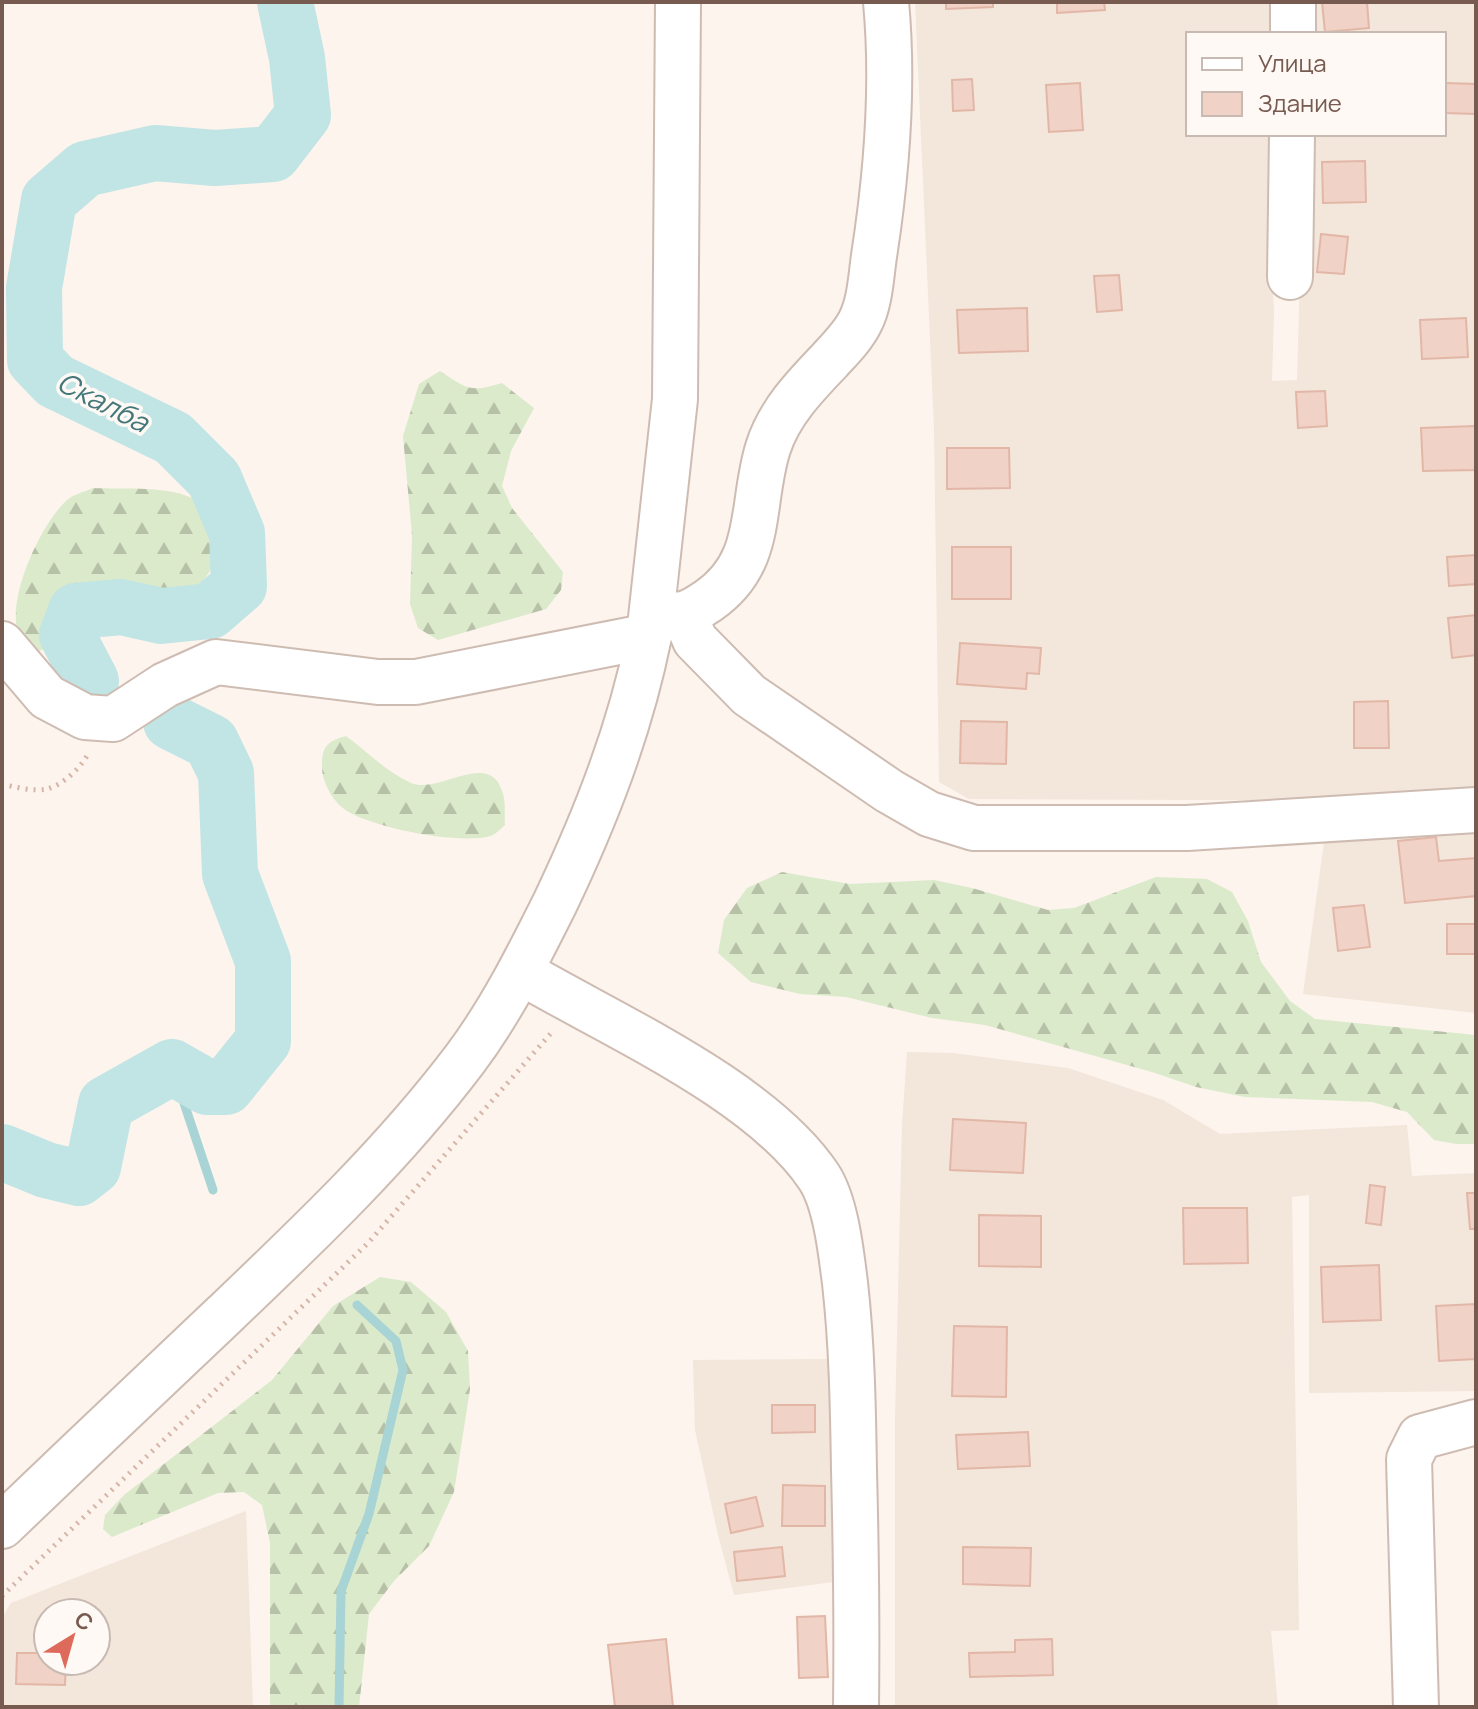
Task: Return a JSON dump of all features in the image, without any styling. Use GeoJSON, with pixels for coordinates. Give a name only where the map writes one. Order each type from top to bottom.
{"type":"FeatureCollection","features":[{"type":"Feature","properties":{"kind":"street"},"geometry":{"type":"LineString","coordinates":[[2,1526],[324,1219],[408,1130],[466,1058],[521,972],[584,841],[662,622],[675,399],[678,2]]}},
{"type":"Feature","properties":{"kind":"street"},"geometry":{"type":"LineString","coordinates":[[2,644],[47,697],[85,717],[113,719],[165,685],[216,662],[378,682],[416,682],[662,622],[727,588],[742,565],[754,526],[768,449],[784,413],[848,341],[861,320],[884,189],[889,107],[886,2]]}},
{"type":"Feature","properties":{"kind":"street"},"geometry":{"type":"LineString","coordinates":[[1293,2],[1293,32]]}},
{"type":"Feature","properties":{"kind":"street"},"geometry":{"type":"LineString","coordinates":[[1290,277],[1292,136]]}},
{"type":"Feature","properties":{"kind":"street"},"geometry":{"type":"LineString","coordinates":[[662,622],[695,640],[749,695],[889,791],[929,814],[974,828],[1187,828],[1476,810]]}},
{"type":"Feature","properties":{"kind":"street"},"geometry":{"type":"LineString","coordinates":[[521,972],[679,1061],[751,1109],[789,1142],[820,1179],[832,1212],[842,1259],[851,1343],[858,1604],[856,1707]]}},
{"type":"Feature","properties":{"kind":"street"},"geometry":{"type":"LineString","coordinates":[[1416,1707],[1409,1459],[1420,1437],[1476,1422]]}},
{"type":"Feature","properties":{"kind":"path"},"geometry":{"type":"LineString","coordinates":[[2,784],[46,790],[67,778],[86,759],[97,737],[113,719]]}},
{"type":"Feature","properties":{"kind":"path"},"geometry":{"type":"LineString","coordinates":[[2,1596],[368,1243],[577,1005]]}},
{"type":"Feature","properties":{"kind":"shaded area"},"geometry":{"type":"Polygon","coordinates":[[[915,2],[1281,2],[1283,32],[1186,32],[1186,136],[1283,136],[1272,274],[1272,381],[1297,380],[1304,136],[1446,136],[1446,32],[1304,32],[1304,2],[1476,2],[1476,801],[969,799],[939,782],[934,428],[915,2]]]}},
{"type":"Feature","properties":{"kind":"shaded area"},"geometry":{"type":"Polygon","coordinates":[[[1476,821],[1476,1013],[1303,994],[1326,828],[1476,821]]]}},
{"type":"Feature","properties":{"kind":"shaded area"},"geometry":{"type":"Polygon","coordinates":[[[907,1052],[953,1053],[1068,1068],[1163,1100],[1220,1134],[1407,1125],[1412,1176],[1476,1173],[1476,1391],[1309,1393],[1309,1195],[1292,1197],[1299,1630],[1271,1631],[1278,1707],[895,1707],[895,1419],[902,1126],[907,1052]]]}},
{"type":"Feature","properties":{"kind":"shaded area"},"geometry":{"type":"Polygon","coordinates":[[[835,1359],[841,1581],[734,1595],[695,1430],[693,1360],[835,1359]]]}},
{"type":"Feature","properties":{"kind":"shaded area"},"geometry":{"type":"Polygon","coordinates":[[[246,1511],[253,1707],[2,1707],[2,1618],[11,1603],[246,1511]]]}},
{"type":"Feature","properties":{"kind":"green space"},"geometry":{"type":"Polygon","coordinates":[[[440,371],[469,388],[502,383],[534,408],[511,451],[502,486],[512,508],[563,572],[561,590],[546,609],[438,640],[418,628],[410,604],[412,535],[403,436],[419,384],[440,371]]]}},
{"type":"Feature","properties":{"kind":"green space"},"geometry":{"type":"Polygon","coordinates":[[[93,488],[172,492],[199,502],[208,512],[217,533],[215,561],[200,583],[174,595],[94,589],[71,597],[58,611],[52,645],[35,653],[20,638],[16,621],[17,603],[27,565],[55,513],[71,497],[93,488]]]}},
{"type":"Feature","properties":{"kind":"green space"},"geometry":{"type":"Polygon","coordinates":[[[346,736],[386,768],[411,783],[422,785],[463,775],[488,774],[497,781],[503,794],[505,825],[491,836],[439,837],[396,829],[347,811],[329,791],[322,765],[327,745],[346,736]]]}},
{"type":"Feature","properties":{"kind":"green space"},"geometry":{"type":"Polygon","coordinates":[[[782,872],[850,884],[934,880],[1048,910],[1074,908],[1156,877],[1207,879],[1232,892],[1248,921],[1261,962],[1290,1001],[1315,1019],[1476,1035],[1476,1144],[1434,1140],[1407,1112],[1372,1102],[1245,1097],[1196,1087],[985,1025],[932,1018],[846,997],[800,994],[751,982],[718,953],[724,920],[747,888],[782,872]]]}},
{"type":"Feature","properties":{"kind":"green space"},"geometry":{"type":"Polygon","coordinates":[[[380,1277],[411,1282],[446,1312],[468,1351],[470,1389],[454,1492],[429,1546],[394,1581],[369,1614],[359,1707],[270,1707],[270,1543],[262,1505],[244,1492],[218,1493],[112,1537],[103,1529],[105,1515],[124,1495],[272,1380],[333,1306],[380,1277]]]}},
{"type":"Feature","properties":{"kind":"building"},"geometry":{"type":"Polygon","coordinates":[[[946,2],[993,2],[993,7],[946,9],[946,2]]]}},
{"type":"Feature","properties":{"kind":"building"},"geometry":{"type":"Polygon","coordinates":[[[1057,2],[1104,2],[1105,10],[1057,13],[1057,2]]]}},
{"type":"Feature","properties":{"kind":"building"},"geometry":{"type":"Polygon","coordinates":[[[1322,2],[1367,2],[1369,28],[1325,32],[1322,2]]]}},
{"type":"Feature","properties":{"kind":"building"},"geometry":{"type":"Polygon","coordinates":[[[972,79],[974,110],[953,111],[952,80],[972,79]]]}},
{"type":"Feature","properties":{"kind":"building"},"geometry":{"type":"Polygon","coordinates":[[[1080,83],[1083,130],[1049,132],[1046,85],[1080,83]]]}},
{"type":"Feature","properties":{"kind":"building"},"geometry":{"type":"Polygon","coordinates":[[[1446,83],[1476,84],[1476,114],[1446,113],[1446,83]]]}},
{"type":"Feature","properties":{"kind":"building"},"geometry":{"type":"Polygon","coordinates":[[[1365,161],[1366,202],[1323,203],[1322,162],[1365,161]]]}},
{"type":"Feature","properties":{"kind":"building"},"geometry":{"type":"Polygon","coordinates":[[[1321,234],[1348,237],[1344,274],[1317,272],[1321,234]]]}},
{"type":"Feature","properties":{"kind":"building"},"geometry":{"type":"Polygon","coordinates":[[[1119,275],[1122,310],[1097,312],[1094,276],[1119,275]]]}},
{"type":"Feature","properties":{"kind":"building"},"geometry":{"type":"Polygon","coordinates":[[[1027,308],[1028,351],[959,353],[957,310],[1027,308]]]}},
{"type":"Feature","properties":{"kind":"building"},"geometry":{"type":"Polygon","coordinates":[[[1466,318],[1468,357],[1422,359],[1420,320],[1466,318]]]}},
{"type":"Feature","properties":{"kind":"building"},"geometry":{"type":"Polygon","coordinates":[[[1325,391],[1327,426],[1298,428],[1296,392],[1325,391]]]}},
{"type":"Feature","properties":{"kind":"building"},"geometry":{"type":"Polygon","coordinates":[[[1475,426],[1476,470],[1423,471],[1421,428],[1475,426]]]}},
{"type":"Feature","properties":{"kind":"building"},"geometry":{"type":"Polygon","coordinates":[[[947,448],[1009,448],[1010,488],[947,489],[947,448]]]}},
{"type":"Feature","properties":{"kind":"building"},"geometry":{"type":"Polygon","coordinates":[[[952,547],[1011,547],[1011,599],[952,599],[952,547]]]}},
{"type":"Feature","properties":{"kind":"building"},"geometry":{"type":"Polygon","coordinates":[[[1476,555],[1476,584],[1449,586],[1447,557],[1476,555]]]}},
{"type":"Feature","properties":{"kind":"building"},"geometry":{"type":"Polygon","coordinates":[[[1476,615],[1476,655],[1452,658],[1448,618],[1476,615]]]}},
{"type":"Feature","properties":{"kind":"building"},"geometry":{"type":"Polygon","coordinates":[[[960,643],[1041,648],[1039,674],[1027,673],[1026,689],[957,684],[960,643]]]}},
{"type":"Feature","properties":{"kind":"building"},"geometry":{"type":"Polygon","coordinates":[[[1388,701],[1389,748],[1354,748],[1354,702],[1388,701]]]}},
{"type":"Feature","properties":{"kind":"building"},"geometry":{"type":"Polygon","coordinates":[[[961,721],[1007,722],[1006,764],[960,763],[961,721]]]}},
{"type":"Feature","properties":{"kind":"building"},"geometry":{"type":"Polygon","coordinates":[[[1436,837],[1439,861],[1476,858],[1476,896],[1405,903],[1398,841],[1436,837]]]}},
{"type":"Feature","properties":{"kind":"building"},"geometry":{"type":"Polygon","coordinates":[[[1364,905],[1370,947],[1338,951],[1333,908],[1364,905]]]}},
{"type":"Feature","properties":{"kind":"building"},"geometry":{"type":"Polygon","coordinates":[[[1447,924],[1476,924],[1476,954],[1447,954],[1447,924]]]}},
{"type":"Feature","properties":{"kind":"building"},"geometry":{"type":"Polygon","coordinates":[[[953,1119],[1026,1123],[1023,1173],[950,1170],[953,1119]]]}},
{"type":"Feature","properties":{"kind":"building"},"geometry":{"type":"Polygon","coordinates":[[[1370,1185],[1385,1187],[1381,1225],[1366,1223],[1370,1185]]]}},
{"type":"Feature","properties":{"kind":"building"},"geometry":{"type":"Polygon","coordinates":[[[1467,1193],[1476,1193],[1476,1229],[1470,1229],[1467,1193]]]}},
{"type":"Feature","properties":{"kind":"building"},"geometry":{"type":"Polygon","coordinates":[[[1183,1208],[1247,1208],[1248,1263],[1184,1264],[1183,1208]]]}},
{"type":"Feature","properties":{"kind":"building"},"geometry":{"type":"Polygon","coordinates":[[[979,1215],[1041,1216],[1041,1267],[979,1266],[979,1215]]]}},
{"type":"Feature","properties":{"kind":"building"},"geometry":{"type":"Polygon","coordinates":[[[1379,1265],[1381,1320],[1323,1322],[1321,1267],[1379,1265]]]}},
{"type":"Feature","properties":{"kind":"building"},"geometry":{"type":"Polygon","coordinates":[[[1476,1304],[1476,1359],[1439,1361],[1436,1306],[1476,1304]]]}},
{"type":"Feature","properties":{"kind":"building"},"geometry":{"type":"Polygon","coordinates":[[[954,1326],[1007,1327],[1006,1397],[952,1396],[954,1326]]]}},
{"type":"Feature","properties":{"kind":"building"},"geometry":{"type":"Polygon","coordinates":[[[772,1405],[815,1405],[815,1432],[772,1433],[772,1405]]]}},
{"type":"Feature","properties":{"kind":"building"},"geometry":{"type":"Polygon","coordinates":[[[1028,1432],[1030,1466],[958,1469],[956,1435],[1028,1432]]]}},
{"type":"Feature","properties":{"kind":"building"},"geometry":{"type":"Polygon","coordinates":[[[783,1485],[825,1486],[825,1526],[782,1526],[783,1485]]]}},
{"type":"Feature","properties":{"kind":"building"},"geometry":{"type":"Polygon","coordinates":[[[756,1497],[763,1526],[731,1533],[725,1504],[756,1497]]]}},
{"type":"Feature","properties":{"kind":"building"},"geometry":{"type":"Polygon","coordinates":[[[782,1547],[785,1576],[737,1581],[734,1552],[782,1547]]]}},
{"type":"Feature","properties":{"kind":"building"},"geometry":{"type":"Polygon","coordinates":[[[963,1547],[1031,1548],[1030,1586],[963,1584],[963,1547]]]}},
{"type":"Feature","properties":{"kind":"building"},"geometry":{"type":"Polygon","coordinates":[[[825,1616],[828,1677],[799,1678],[797,1617],[825,1616]]]}},
{"type":"Feature","properties":{"kind":"building"},"geometry":{"type":"Polygon","coordinates":[[[666,1639],[673,1707],[615,1707],[608,1645],[666,1639]]]}},
{"type":"Feature","properties":{"kind":"building"},"geometry":{"type":"Polygon","coordinates":[[[1052,1639],[1053,1675],[970,1677],[969,1653],[1015,1652],[1015,1640],[1052,1639]]]}},
{"type":"Feature","properties":{"kind":"building"},"geometry":{"type":"Polygon","coordinates":[[[17,1653],[32,1653],[32,1677],[65,1677],[65,1685],[16,1684],[17,1653]]]}},
{"type":"Feature","properties":{"kind":"waterway","name":"Скалба"},"geometry":{"type":"LineString","coordinates":[[91,681],[67,635],[76,611],[121,607],[161,616],[210,611],[239,586],[237,533],[214,479],[173,438],[55,381],[35,360],[34,288],[49,200],[85,169],[155,153],[215,158],[273,154],[303,115],[297,58],[285,2]]}},
{"type":"Feature","properties":{"kind":"waterway","name":"Скалба"},"geometry":{"type":"LineString","coordinates":[[2,1152],[46,1170],[79,1178],[93,1167],[106,1104],[172,1067],[207,1087],[226,1087],[263,1041],[263,961],[230,874],[226,773],[211,742],[171,722]]}},
{"type":"Feature","properties":{"kind":"waterway"},"geometry":{"type":"LineString","coordinates":[[172,1067],[213,1190]]}},
{"type":"Feature","properties":{"kind":"waterway"},"geometry":{"type":"LineString","coordinates":[[339,1707],[341,1591],[369,1514],[403,1370],[396,1341],[357,1305]]}}]}
